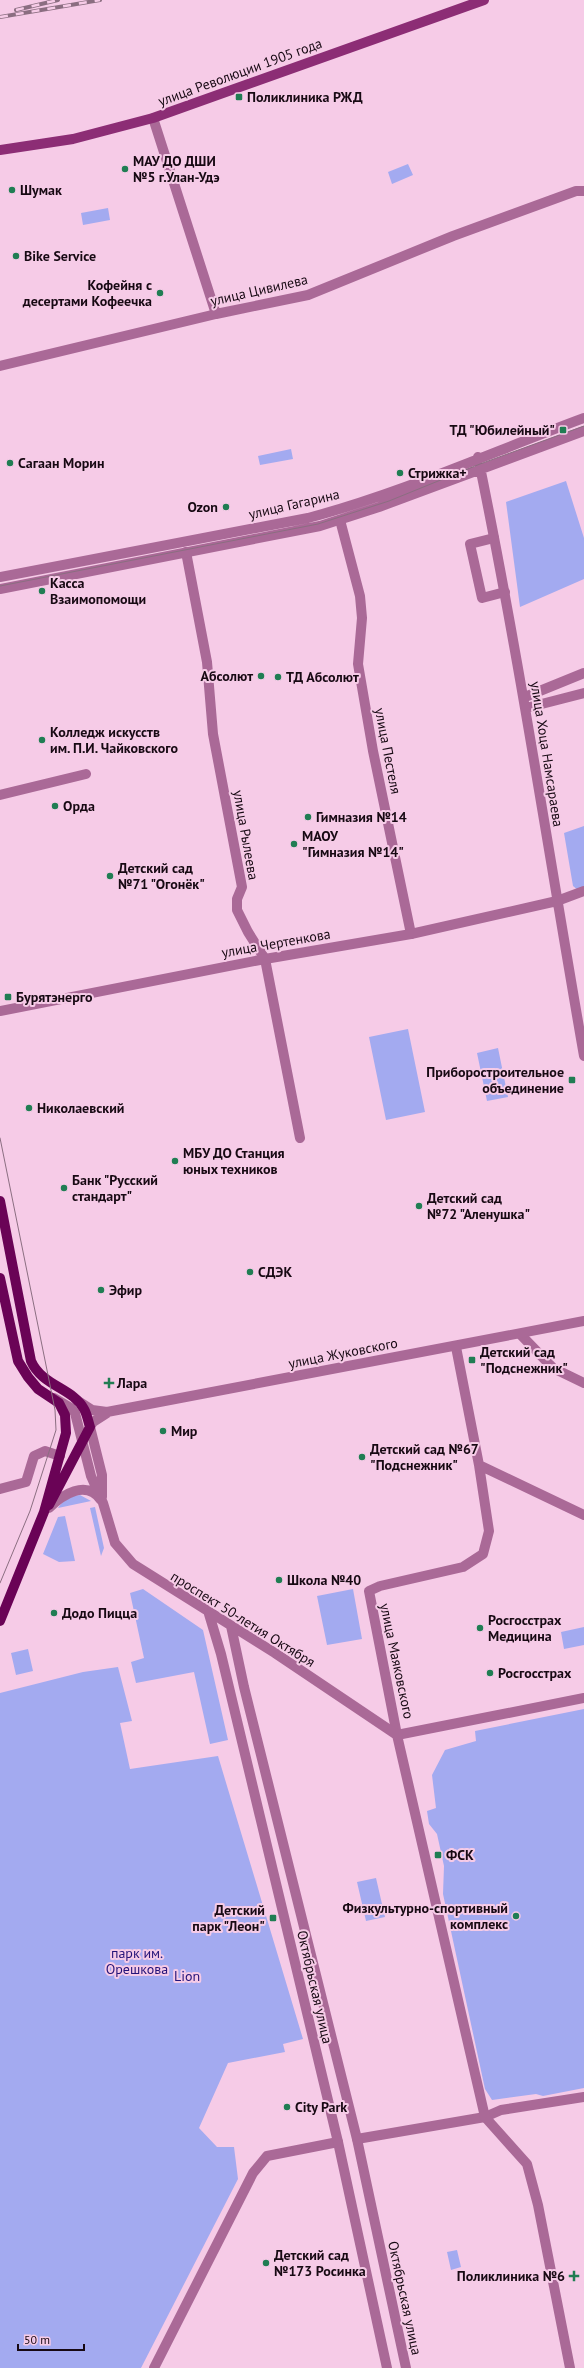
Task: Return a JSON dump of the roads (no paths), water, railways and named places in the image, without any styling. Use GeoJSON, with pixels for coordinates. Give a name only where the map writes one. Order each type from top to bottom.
{"type":"FeatureCollection","features":[{"type":"Feature","properties":{"kind":"main road","name":"улица Революции 1905 года"},"geometry":{"type":"LineString","coordinates":[[0,150],[73,139],[153,118],[484,0]]}},
{"type":"Feature","properties":{"kind":"main road"},"geometry":{"type":"LineString","coordinates":[[0,1200],[31,1361],[35,1369],[45,1379],[77,1399],[84,1409],[90,1427],[58,1491],[44,1512]]}},
{"type":"Feature","properties":{"kind":"main road"},"geometry":{"type":"LineString","coordinates":[[0,1278],[18,1361],[38,1389],[59,1403],[65,1415],[66,1433],[44,1512],[0,1622]]}},
{"type":"Feature","properties":{"kind":"street"},"geometry":{"type":"LineString","coordinates":[[153,118],[216,314]]}},
{"type":"Feature","properties":{"kind":"street","name":"улица Цивилева"},"geometry":{"type":"LineString","coordinates":[[0,366],[216,314],[308,295],[453,236],[576,192],[584,191]]}},
{"type":"Feature","properties":{"kind":"street","name":"улица Гагарина"},"geometry":{"type":"LineString","coordinates":[[0,577],[308,518],[385,494],[478,457],[584,418]]}},
{"type":"Feature","properties":{"kind":"street","name":"улица Гагарина"},"geometry":{"type":"LineString","coordinates":[[0,589],[320,526],[584,431]]}},
{"type":"Feature","properties":{"kind":"street","name":"улица Хоца Намсараева"},"geometry":{"type":"LineString","coordinates":[[478,457],[525,697],[556,901],[584,1056]]}},
{"type":"Feature","properties":{"kind":"street","name":"улица Пестеля"},"geometry":{"type":"LineString","coordinates":[[340,520],[356,573],[362,618],[358,664],[373,751],[410,934]]}},
{"type":"Feature","properties":{"kind":"street"},"geometry":{"type":"LineString","coordinates":[[494,538],[470,544],[482,598],[505,592]]}},
{"type":"Feature","properties":{"kind":"street","name":"улица Рылеева"},"geometry":{"type":"LineString","coordinates":[[186,552],[207,662],[213,734],[242,887],[237,899],[237,910],[245,928],[265,959],[300,1138]]}},
{"type":"Feature","properties":{"kind":"street"},"geometry":{"type":"LineString","coordinates":[[525,697],[584,672]]}},
{"type":"Feature","properties":{"kind":"street"},"geometry":{"type":"LineString","coordinates":[[526,708],[584,693]]}},
{"type":"Feature","properties":{"kind":"street"},"geometry":{"type":"LineString","coordinates":[[0,795],[86,774]]}},
{"type":"Feature","properties":{"kind":"street","name":"улица Чертенкова"},"geometry":{"type":"LineString","coordinates":[[0,1010],[265,959],[410,934],[556,901],[584,891]]}},
{"type":"Feature","properties":{"kind":"street","name":"улица Жуковского"},"geometry":{"type":"LineString","coordinates":[[107,1412],[521,1335],[584,1321]]}},
{"type":"Feature","properties":{"kind":"street"},"geometry":{"type":"LineString","coordinates":[[521,1335],[553,1368],[584,1383]]}},
{"type":"Feature","properties":{"kind":"street"},"geometry":{"type":"LineString","coordinates":[[456,1347],[479,1465],[584,1515]]}},
{"type":"Feature","properties":{"kind":"street"},"geometry":{"type":"LineString","coordinates":[[53,1398],[71,1408],[75,1413],[91,1476],[102,1502]]}},
{"type":"Feature","properties":{"kind":"street"},"geometry":{"type":"LineString","coordinates":[[77,1399],[92,1410],[107,1412]]}},
{"type":"Feature","properties":{"kind":"street"},"geometry":{"type":"LineString","coordinates":[[102,1502],[102,1475],[90,1427],[93,1422],[107,1412]]}},
{"type":"Feature","properties":{"kind":"street"},"geometry":{"type":"LineString","coordinates":[[0,1489],[26,1482],[34,1456],[45,1451],[60,1456]]}},
{"type":"Feature","properties":{"kind":"street","name":"улица Маяковского"},"geometry":{"type":"LineString","coordinates":[[479,1465],[489,1531],[483,1554],[463,1567],[380,1586],[369,1591],[398,1735],[584,1698]]}},
{"type":"Feature","properties":{"kind":"street"},"geometry":{"type":"LineString","coordinates":[[44,1512],[62,1495],[75,1490],[94,1494],[102,1502]]}},
{"type":"Feature","properties":{"kind":"street","name":"проспект 50-летия Октября"},"geometry":{"type":"LineString","coordinates":[[102,1502],[118,1549],[133,1564],[149,1576],[209,1614],[274,1653],[398,1735]]}},
{"type":"Feature","properties":{"kind":"street","name":"Октябрьская улица"},"geometry":{"type":"LineString","coordinates":[[209,1614],[230,1690],[338,2142],[387,2368]]}},
{"type":"Feature","properties":{"kind":"street","name":"Октябрьская улица"},"geometry":{"type":"LineString","coordinates":[[231,1626],[244,1687],[357,2139],[406,2368]]}},
{"type":"Feature","properties":{"kind":"street"},"geometry":{"type":"LineString","coordinates":[[230,1690],[244,1687]]}},
{"type":"Feature","properties":{"kind":"street"},"geometry":{"type":"LineString","coordinates":[[398,1735],[485,2117],[527,2164],[538,2205],[570,2368]]}},
{"type":"Feature","properties":{"kind":"street"},"geometry":{"type":"LineString","coordinates":[[249,1774],[265,1771]]}},
{"type":"Feature","properties":{"kind":"street"},"geometry":{"type":"LineString","coordinates":[[293,1955],[310,1952]]}},
{"type":"Feature","properties":{"kind":"street"},"geometry":{"type":"LineString","coordinates":[[357,2139],[485,2117],[501,2110],[584,2097]]}},
{"type":"Feature","properties":{"kind":"street"},"geometry":{"type":"LineString","coordinates":[[154,2368],[257,2168],[267,2156],[338,2142]]}},
{"type":"Feature","properties":{"kind":"tram line"},"geometry":{"type":"LineString","coordinates":[[0,586],[318,524],[389,501],[480,464],[584,426]]}},
{"type":"Feature","properties":{"kind":"tram line"},"geometry":{"type":"LineString","coordinates":[[0,1138],[55,1410],[56,1430],[30,1511],[0,1583]]}},
{"type":"Feature","properties":{"kind":"railway"},"geometry":{"type":"LineString","coordinates":[[16,10],[58,0]]}},
{"type":"Feature","properties":{"kind":"railway"},"geometry":{"type":"LineString","coordinates":[[0,17],[100,0]]}},
{"type":"Feature","properties":{"kind":"place","name":"Поликлиника РЖД"},"geometry":{"type":"Point","coordinates":[239,97]}},
{"type":"Feature","properties":{"kind":"place","name":"МАУ ДО ДШИ №5 г.Улан-Удэ"},"geometry":{"type":"Point","coordinates":[125,169]}},
{"type":"Feature","properties":{"kind":"place","name":"Шумак"},"geometry":{"type":"Point","coordinates":[12,190]}},
{"type":"Feature","properties":{"kind":"place","name":"Bike Service"},"geometry":{"type":"Point","coordinates":[16,256]}},
{"type":"Feature","properties":{"kind":"place","name":"Кофейня с десертами Кофеечка"},"geometry":{"type":"Point","coordinates":[160,293]}},
{"type":"Feature","properties":{"kind":"place","name":"ТД \"Юбилейный\""},"geometry":{"type":"Point","coordinates":[563,430]}},
{"type":"Feature","properties":{"kind":"place","name":"Сагаан Морин"},"geometry":{"type":"Point","coordinates":[10,463]}},
{"type":"Feature","properties":{"kind":"place","name":"Стрижка+"},"geometry":{"type":"Point","coordinates":[400,473]}},
{"type":"Feature","properties":{"kind":"place","name":"Ozon"},"geometry":{"type":"Point","coordinates":[226,507]}},
{"type":"Feature","properties":{"kind":"place","name":"Касса Взаимопомощи"},"geometry":{"type":"Point","coordinates":[42,591]}},
{"type":"Feature","properties":{"kind":"place","name":"Абсолют"},"geometry":{"type":"Point","coordinates":[261,676]}},
{"type":"Feature","properties":{"kind":"place","name":"ТД Абсолют"},"geometry":{"type":"Point","coordinates":[278,677]}},
{"type":"Feature","properties":{"kind":"place","name":"Колледж искусств им. П.И. Чайковского"},"geometry":{"type":"Point","coordinates":[42,740]}},
{"type":"Feature","properties":{"kind":"place","name":"Орда"},"geometry":{"type":"Point","coordinates":[55,806]}},
{"type":"Feature","properties":{"kind":"place","name":"Гимназия №14"},"geometry":{"type":"Point","coordinates":[308,817]}},
{"type":"Feature","properties":{"kind":"place","name":"МАОУ \"Гимназия №14\""},"geometry":{"type":"Point","coordinates":[294,844]}},
{"type":"Feature","properties":{"kind":"place","name":"Детский сад №71 \"Огонёк\""},"geometry":{"type":"Point","coordinates":[110,876]}},
{"type":"Feature","properties":{"kind":"place","name":"Бурятэнерго"},"geometry":{"type":"Point","coordinates":[8,997]}},
{"type":"Feature","properties":{"kind":"place","name":"Приборостроительное объединение"},"geometry":{"type":"Point","coordinates":[572,1080]}},
{"type":"Feature","properties":{"kind":"place","name":"Николаевский"},"geometry":{"type":"Point","coordinates":[29,1108]}},
{"type":"Feature","properties":{"kind":"place","name":"МБУ ДО Станция юных техников"},"geometry":{"type":"Point","coordinates":[175,1161]}},
{"type":"Feature","properties":{"kind":"place","name":"Банк \"Русский стандарт\""},"geometry":{"type":"Point","coordinates":[64,1188]}},
{"type":"Feature","properties":{"kind":"place","name":"Детский сад №72 \"Аленушка\""},"geometry":{"type":"Point","coordinates":[419,1206]}},
{"type":"Feature","properties":{"kind":"place","name":"СДЭК"},"geometry":{"type":"Point","coordinates":[250,1272]}},
{"type":"Feature","properties":{"kind":"place","name":"Эфир"},"geometry":{"type":"Point","coordinates":[101,1290]}},
{"type":"Feature","properties":{"kind":"place","name":"Детский сад \"Подснежник\""},"geometry":{"type":"Point","coordinates":[472,1360]}},
{"type":"Feature","properties":{"kind":"place","name":"Лара"},"geometry":{"type":"Point","coordinates":[109,1383]}},
{"type":"Feature","properties":{"kind":"place","name":"Мир"},"geometry":{"type":"Point","coordinates":[163,1431]}},
{"type":"Feature","properties":{"kind":"place","name":"Детский сад №67 \"Подснежник\""},"geometry":{"type":"Point","coordinates":[362,1457]}},
{"type":"Feature","properties":{"kind":"place","name":"Школа №40"},"geometry":{"type":"Point","coordinates":[279,1580]}},
{"type":"Feature","properties":{"kind":"place","name":"Додо Пицца"},"geometry":{"type":"Point","coordinates":[54,1613]}},
{"type":"Feature","properties":{"kind":"place","name":"Росгосстрах Медицина"},"geometry":{"type":"Point","coordinates":[480,1628]}},
{"type":"Feature","properties":{"kind":"place","name":"Росгосстрах"},"geometry":{"type":"Point","coordinates":[490,1673]}},
{"type":"Feature","properties":{"kind":"place","name":"ФСК"},"geometry":{"type":"Point","coordinates":[438,1855]}},
{"type":"Feature","properties":{"kind":"place","name":"Физкультурно-спортивный комплекс"},"geometry":{"type":"Point","coordinates":[516,1916]}},
{"type":"Feature","properties":{"kind":"place","name":"Детский парк \"Леон\""},"geometry":{"type":"Point","coordinates":[273,1918]}},
{"type":"Feature","properties":{"kind":"place","name":"City Park"},"geometry":{"type":"Point","coordinates":[287,2107]}},
{"type":"Feature","properties":{"kind":"place","name":"Детский сад №173 Росинка"},"geometry":{"type":"Point","coordinates":[266,2263]}},
{"type":"Feature","properties":{"kind":"place","name":"Поликлиника №6"},"geometry":{"type":"Point","coordinates":[574,2276]}},
{"type":"Feature","properties":{"kind":"park label","name":"парк им. Орешкова"},"geometry":{"type":"Point","coordinates":[137,1962]}},
{"type":"Feature","properties":{"kind":"park label","name":"Lion"},"geometry":{"type":"Point","coordinates":[187,1976]}}]}
